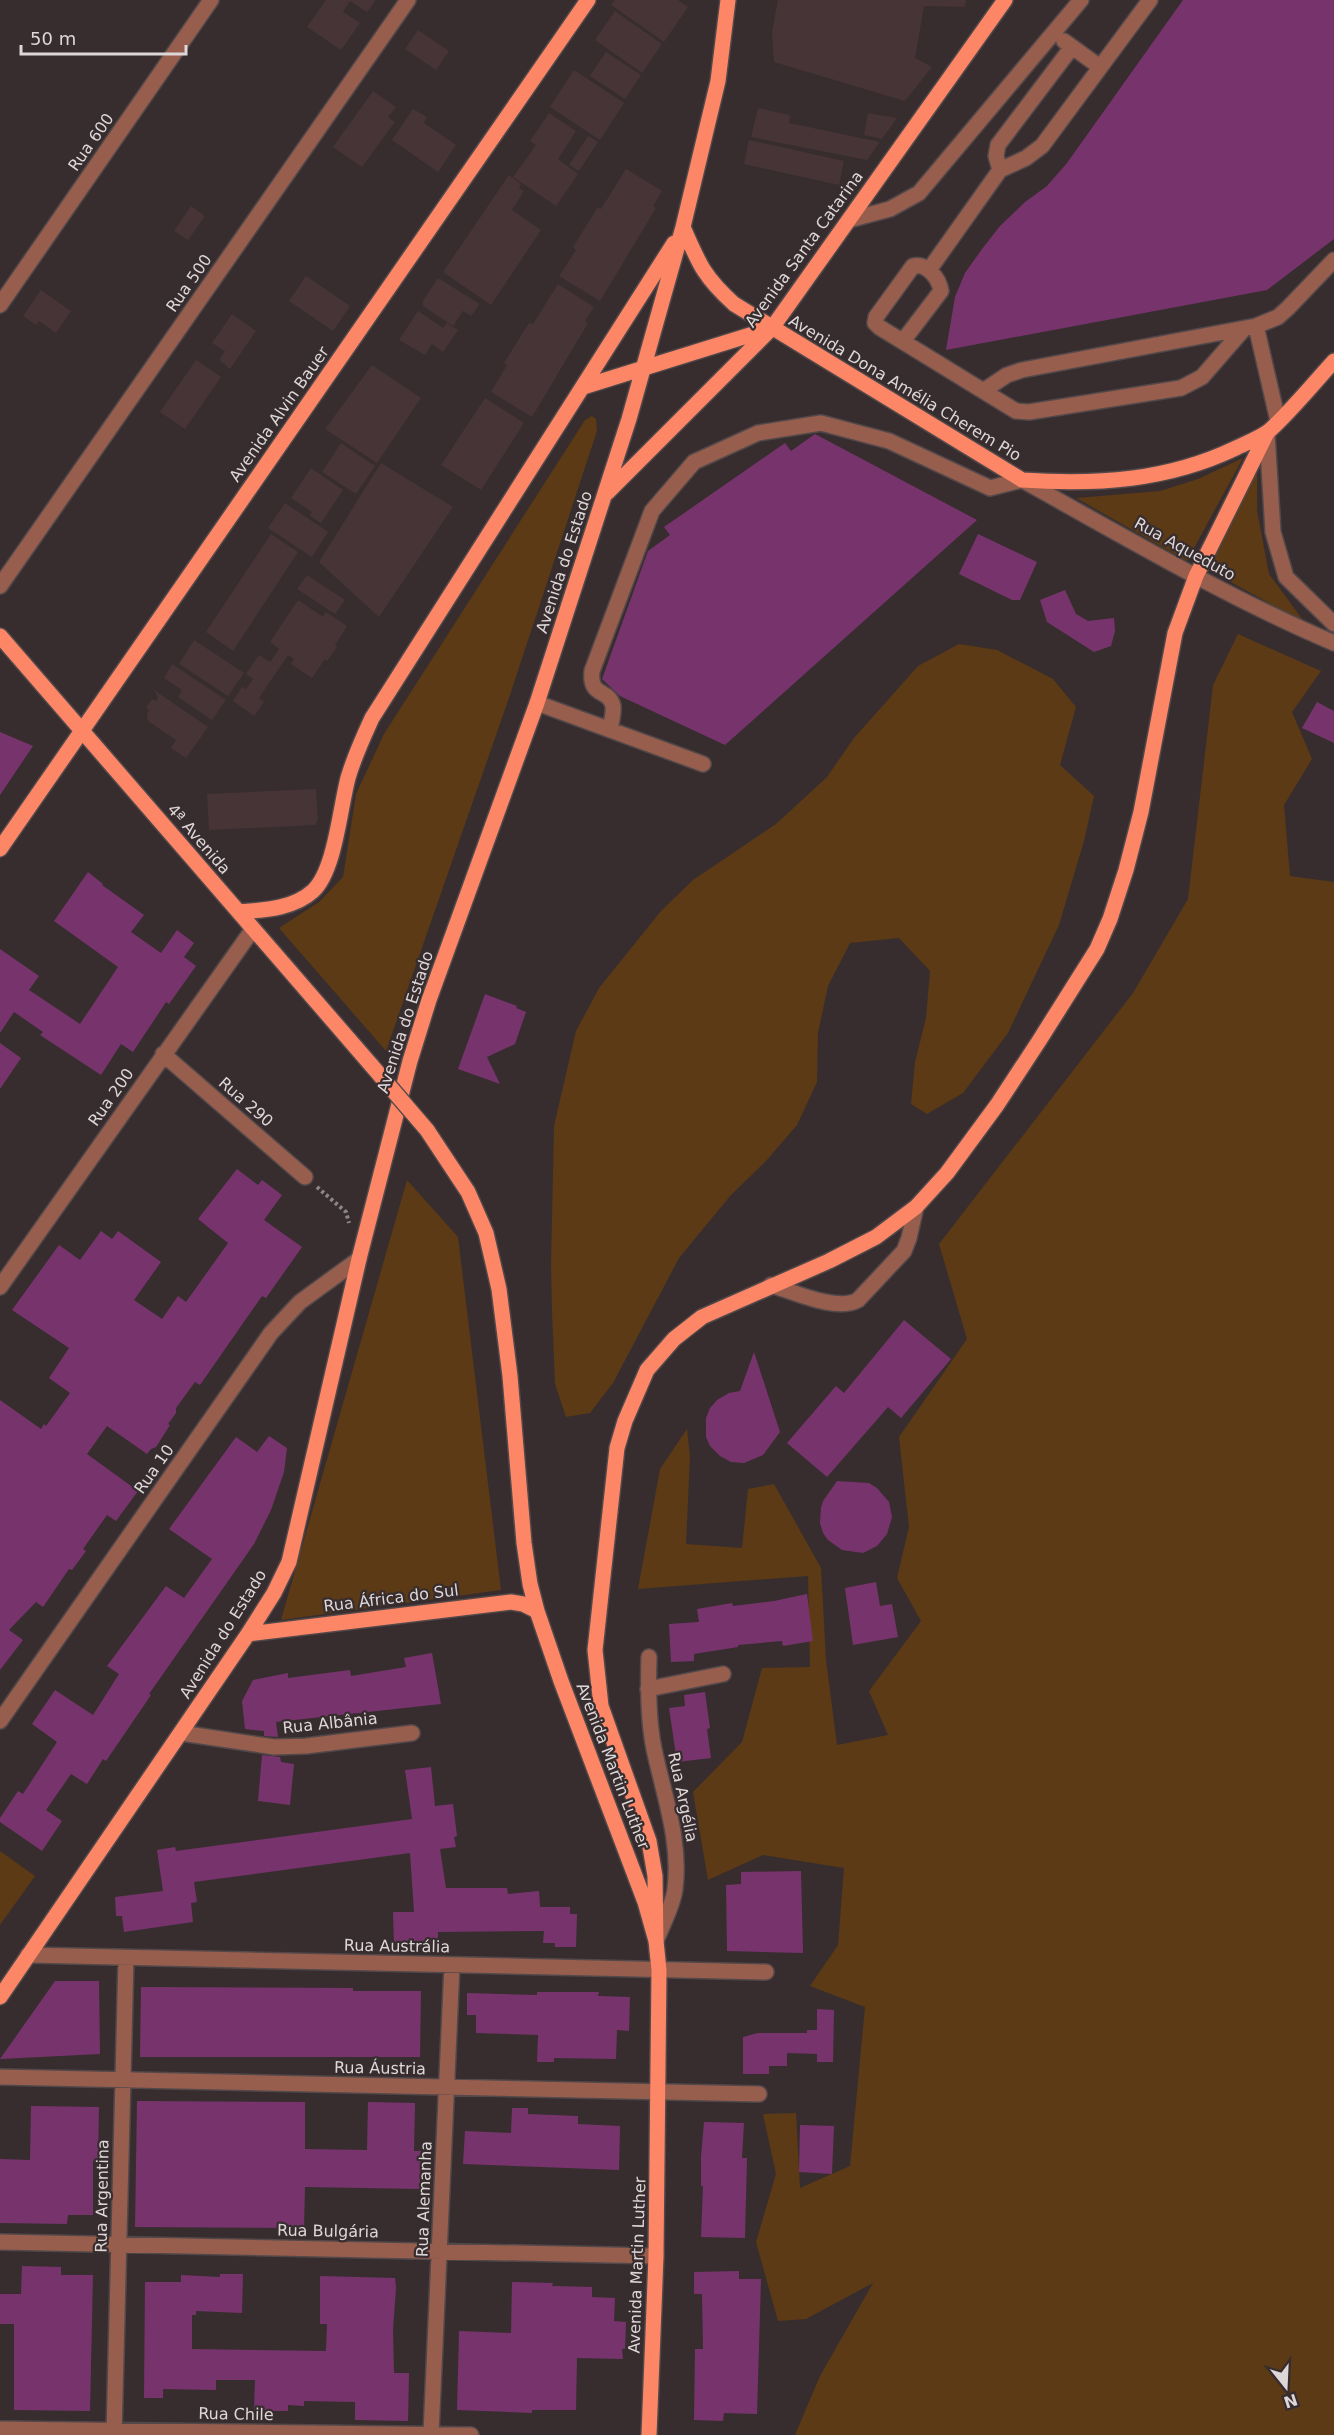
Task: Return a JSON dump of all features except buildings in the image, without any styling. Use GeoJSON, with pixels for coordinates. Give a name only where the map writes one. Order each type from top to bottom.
{"type":"FeatureCollection","features":[{"type":"Feature","properties":{"kind":"main road","name":"Avenida Alvin Bauer"},"geometry":{"type":"LineString","coordinates":[[0,849],[588,0]]}},
{"type":"Feature","properties":{"kind":"main road","name":"Avenida do Estado"},"geometry":{"type":"LineString","coordinates":[[0,1997],[248,1634],[274,1593],[289,1562],[358,1259],[410,1061],[429,1000],[537,702],[629,419],[683,228],[718,81],[728,0]]}},
{"type":"Feature","properties":{"kind":"main road","name":"Avenida Santa Catarina"},"geometry":{"type":"LineString","coordinates":[[605,495],[772,328],[1005,0]]}},
{"type":"Feature","properties":{"kind":"main road","name":"Avenida Dona Amélia Cherem Pio"},"geometry":{"type":"LineString","coordinates":[[683,228],[700,267],[713,285],[734,304],[1022,480],[1072,483],[1123,480],[1173,471],[1221,455],[1267,433],[1334,360]]}},
{"type":"Feature","properties":{"kind":"main road"},"geometry":{"type":"LineString","coordinates":[[239,912],[273,909],[296,902],[313,891],[326,875],[348,777],[372,718],[683,228]]}},
{"type":"Feature","properties":{"kind":"main road"},"geometry":{"type":"LineString","coordinates":[[583,387],[772,328]]}},
{"type":"Feature","properties":{"kind":"main road"},"geometry":{"type":"LineString","coordinates":[[656,1941],[655,1876],[649,1842],[601,1707],[595,1650],[617,1448],[624,1421],[647,1370],[674,1339],[702,1317],[829,1261],[876,1237],[916,1207],[947,1173],[997,1105],[1097,949],[1110,919],[1141,812],[1175,633],[1196,576],[1267,433]]}},
{"type":"Feature","properties":{"kind":"main road","name":"4ª Avenida"},"geometry":{"type":"LineString","coordinates":[[0,636],[427,1130]]}},
{"type":"Feature","properties":{"kind":"main road","name":"Avenida Martin Luther"},"geometry":{"type":"LineString","coordinates":[[427,1130],[468,1192],[486,1233],[497,1277],[510,1376],[524,1543],[537,1611],[645,1902],[656,1941],[659,1970],[659,2092],[649,2435]]}},
{"type":"Feature","properties":{"kind":"main road","name":"Rua África do Sul"},"geometry":{"type":"LineString","coordinates":[[248,1634],[511,1602],[523,1604],[537,1611]]}},
{"type":"Feature","properties":{"kind":"street","name":"Rua 600"},"geometry":{"type":"LineString","coordinates":[[0,305],[211,0]]}},
{"type":"Feature","properties":{"kind":"street","name":"Rua 500"},"geometry":{"type":"LineString","coordinates":[[0,586],[408,0]]}},
{"type":"Feature","properties":{"kind":"street"},"geometry":{"type":"LineString","coordinates":[[849,220],[890,209],[919,193],[1081,0]]}},
{"type":"Feature","properties":{"kind":"street"},"geometry":{"type":"LineString","coordinates":[[929,270],[1000,170],[1026,158],[1042,146],[1150,0]]}},
{"type":"Feature","properties":{"kind":"street"},"geometry":{"type":"LineString","coordinates":[[1054,34],[1100,67]]}},
{"type":"Feature","properties":{"kind":"street"},"geometry":{"type":"LineString","coordinates":[[1000,170],[996,156],[998,145],[1072,47]]}},
{"type":"Feature","properties":{"kind":"street"},"geometry":{"type":"LineString","coordinates":[[983,391],[1007,375],[1022,370],[1249,328],[1278,317],[1334,260]]}},
{"type":"Feature","properties":{"kind":"street"},"geometry":{"type":"LineString","coordinates":[[903,341],[941,291],[940,283],[929,270],[919,264],[913,266],[876,316],[874,323],[879,327],[1016,411],[1029,412],[1181,388],[1202,377],[1249,328]]}},
{"type":"Feature","properties":{"kind":"street"},"geometry":{"type":"LineString","coordinates":[[1249,328],[1278,421]]}},
{"type":"Feature","properties":{"kind":"street"},"geometry":{"type":"LineString","coordinates":[[610,730],[614,707],[610,699],[596,690],[591,682],[592,671],[652,511],[694,462],[758,433],[821,423],[889,441],[990,488],[1022,480]]}},
{"type":"Feature","properties":{"kind":"street"},"geometry":{"type":"LineString","coordinates":[[1267,433],[1273,532],[1286,577],[1334,624]]}},
{"type":"Feature","properties":{"kind":"street","name":"Rua Aqueduto"},"geometry":{"type":"LineString","coordinates":[[1022,480],[1282,621],[1334,643]]}},
{"type":"Feature","properties":{"kind":"street"},"geometry":{"type":"LineString","coordinates":[[537,702],[703,764]]}},
{"type":"Feature","properties":{"kind":"street","name":"Rua 200"},"geometry":{"type":"LineString","coordinates":[[0,1287],[253,929]]}},
{"type":"Feature","properties":{"kind":"street","name":"Rua 290"},"geometry":{"type":"LineString","coordinates":[[163,1054],[305,1177]]}},
{"type":"Feature","properties":{"kind":"street"},"geometry":{"type":"LineString","coordinates":[[771,1285],[838,1305],[850,1305],[858,1300],[904,1251],[916,1207]]}},
{"type":"Feature","properties":{"kind":"street","name":"Rua 10"},"geometry":{"type":"LineString","coordinates":[[0,1721],[271,1333],[300,1302],[358,1259]]}},
{"type":"Feature","properties":{"kind":"street","name":"Rua Argélia"},"geometry":{"type":"LineString","coordinates":[[649,1658],[648,1689],[654,1748],[672,1821],[676,1859],[675,1891],[656,1941]]}},
{"type":"Feature","properties":{"kind":"street"},"geometry":{"type":"LineString","coordinates":[[648,1689],[723,1674]]}},
{"type":"Feature","properties":{"kind":"street","name":"Rua Albânia"},"geometry":{"type":"LineString","coordinates":[[181,1733],[274,1747],[306,1746],[412,1732]]}},
{"type":"Feature","properties":{"kind":"street","name":"Rua Austrália"},"geometry":{"type":"LineString","coordinates":[[28,1955],[766,1972]]}},
{"type":"Feature","properties":{"kind":"street","name":"Rua Argentina"},"geometry":{"type":"LineString","coordinates":[[114,2433],[126,1958]]}},
{"type":"Feature","properties":{"kind":"street","name":"Rua Alemanha"},"geometry":{"type":"LineString","coordinates":[[431,2434],[452,1965]]}},
{"type":"Feature","properties":{"kind":"street","name":"Rua Áustria"},"geometry":{"type":"LineString","coordinates":[[0,2077],[759,2094]]}},
{"type":"Feature","properties":{"kind":"street","name":"Rua Bulgária"},"geometry":{"type":"LineString","coordinates":[[0,2242],[656,2256]]}},
{"type":"Feature","properties":{"kind":"street","name":"Rua Chile"},"geometry":{"type":"LineString","coordinates":[[0,2429],[114,2433],[471,2435]]}},
{"type":"Feature","properties":{"kind":"path"},"geometry":{"type":"LineString","coordinates":[[305,1177],[346,1212],[358,1259]]}},
{"type":"Feature","properties":{"kind":"shaded area"},"geometry":{"type":"Polygon","coordinates":[[[326,0],[376,0],[367,12],[350,1],[343,12],[360,23],[341,50],[307,27],[326,0]]]}},
{"type":"Feature","properties":{"kind":"shaded area"},"geometry":{"type":"Polygon","coordinates":[[[615,0],[678,0],[688,7],[664,42],[611,5],[615,0]]]}},
{"type":"Feature","properties":{"kind":"shaded area"},"geometry":{"type":"Polygon","coordinates":[[[778,0],[966,0],[965,7],[924,6],[915,58],[932,67],[905,101],[774,62],[772,32],[778,0]]]}},
{"type":"Feature","properties":{"kind":"shaded area"},"geometry":{"type":"Polygon","coordinates":[[[615,11],[662,44],[642,73],[595,40],[615,11]]]}},
{"type":"Feature","properties":{"kind":"shaded area"},"geometry":{"type":"Polygon","coordinates":[[[418,30],[449,51],[436,70],[405,49],[418,30]]]}},
{"type":"Feature","properties":{"kind":"shaded area"},"geometry":{"type":"Polygon","coordinates":[[[606,52],[641,75],[625,99],[590,76],[606,52]]]}},
{"type":"Feature","properties":{"kind":"shaded area"},"geometry":{"type":"Polygon","coordinates":[[[574,70],[624,103],[600,140],[550,107],[574,70]]]}},
{"type":"Feature","properties":{"kind":"shaded area"},"geometry":{"type":"Polygon","coordinates":[[[373,91],[396,107],[388,117],[395,122],[362,167],[333,147],[373,91]]]}},
{"type":"Feature","properties":{"kind":"shaded area"},"geometry":{"type":"Polygon","coordinates":[[[758,108],[790,115],[789,123],[880,142],[867,160],[751,137],[758,108]]]}},
{"type":"Feature","properties":{"kind":"shaded area"},"geometry":{"type":"Polygon","coordinates":[[[413,109],[427,117],[424,123],[456,145],[438,172],[392,140],[413,109]]]}},
{"type":"Feature","properties":{"kind":"shaded area"},"geometry":{"type":"Polygon","coordinates":[[[549,113],[576,131],[558,159],[578,174],[556,206],[513,177],[536,145],[530,141],[549,113]]]}},
{"type":"Feature","properties":{"kind":"shaded area"},"geometry":{"type":"Polygon","coordinates":[[[868,113],[897,118],[882,139],[864,135],[868,113]]]}},
{"type":"Feature","properties":{"kind":"shaded area"},"geometry":{"type":"Polygon","coordinates":[[[588,136],[598,142],[579,171],[569,165],[588,136]]]}},
{"type":"Feature","properties":{"kind":"shaded area"},"geometry":{"type":"Polygon","coordinates":[[[749,140],[844,161],[839,185],[744,164],[749,140]]]}},
{"type":"Feature","properties":{"kind":"shaded area"},"geometry":{"type":"Polygon","coordinates":[[[626,169],[662,191],[653,206],[656,208],[600,301],[559,276],[576,250],[573,247],[598,207],[601,209],[626,169]]]}},
{"type":"Feature","properties":{"kind":"shaded area"},"geometry":{"type":"Polygon","coordinates":[[[509,175],[521,184],[519,188],[524,191],[512,210],[541,230],[491,305],[443,272],[509,175]]]}},
{"type":"Feature","properties":{"kind":"shaded area"},"geometry":{"type":"Polygon","coordinates":[[[191,206],[205,216],[188,240],[174,231],[191,206]]]}},
{"type":"Feature","properties":{"kind":"shaded area"},"geometry":{"type":"Polygon","coordinates":[[[306,276],[350,306],[333,331],[289,301],[306,276]]]}},
{"type":"Feature","properties":{"kind":"shaded area"},"geometry":{"type":"Polygon","coordinates":[[[438,278],[480,304],[471,316],[463,311],[453,326],[423,306],[423,301],[438,278]]]}},
{"type":"Feature","properties":{"kind":"shaded area"},"geometry":{"type":"Polygon","coordinates":[[[558,284],[594,307],[585,321],[588,323],[532,417],[491,392],[507,365],[504,363],[529,323],[533,324],[558,284]]]}},
{"type":"Feature","properties":{"kind":"shaded area"},"geometry":{"type":"Polygon","coordinates":[[[41,290],[71,311],[56,333],[39,321],[36,325],[23,316],[41,290]]]}},
{"type":"Feature","properties":{"kind":"shaded area"},"geometry":{"type":"Polygon","coordinates":[[[418,311],[443,328],[447,323],[458,330],[443,352],[432,344],[425,355],[399,340],[418,311]]]}},
{"type":"Feature","properties":{"kind":"shaded area"},"geometry":{"type":"Polygon","coordinates":[[[232,314],[256,331],[230,369],[219,360],[225,351],[212,343],[232,314]]]}},
{"type":"Feature","properties":{"kind":"shaded area"},"geometry":{"type":"Polygon","coordinates":[[[196,360],[221,377],[185,429],[160,412],[196,360]]]}},
{"type":"Feature","properties":{"kind":"shaded area"},"geometry":{"type":"Polygon","coordinates":[[[372,365],[421,398],[377,463],[325,429],[372,365]]]}},
{"type":"Feature","properties":{"kind":"shaded area"},"geometry":{"type":"Polygon","coordinates":[[[485,398],[524,423],[481,490],[441,465],[485,398]]]}},
{"type":"Feature","properties":{"kind":"shaded area"},"geometry":{"type":"Polygon","coordinates":[[[592,416],[596,419],[597,431],[510,695],[386,1051],[279,928],[319,902],[343,877],[356,794],[384,734],[585,420],[592,416]]]}},
{"type":"Feature","properties":{"kind":"shaded area"},"geometry":{"type":"Polygon","coordinates":[[[341,443],[375,466],[356,494],[322,472],[341,443]]]}},
{"type":"Feature","properties":{"kind":"shaded area"},"geometry":{"type":"Polygon","coordinates":[[[1243,458],[1187,561],[1076,498],[1160,491],[1198,479],[1243,458]]]}},
{"type":"Feature","properties":{"kind":"shaded area"},"geometry":{"type":"Polygon","coordinates":[[[381,463],[453,507],[379,617],[319,562],[381,463]]]}},
{"type":"Feature","properties":{"kind":"shaded area"},"geometry":{"type":"Polygon","coordinates":[[[1257,465],[1257,511],[1269,574],[1305,623],[1207,569],[1257,465]]]}},
{"type":"Feature","properties":{"kind":"shaded area"},"geometry":{"type":"Polygon","coordinates":[[[311,468],[343,490],[321,523],[310,516],[312,512],[291,498],[311,468]]]}},
{"type":"Feature","properties":{"kind":"shaded area"},"geometry":{"type":"Polygon","coordinates":[[[285,503],[328,532],[312,557],[268,528],[285,503]]]}},
{"type":"Feature","properties":{"kind":"shaded area"},"geometry":{"type":"Polygon","coordinates":[[[271,534],[298,552],[233,651],[206,632],[271,534]]]}},
{"type":"Feature","properties":{"kind":"shaded area"},"geometry":{"type":"Polygon","coordinates":[[[307,575],[345,600],[335,614],[297,589],[307,575]]]}},
{"type":"Feature","properties":{"kind":"shaded area"},"geometry":{"type":"Polygon","coordinates":[[[298,600],[323,617],[326,612],[347,626],[335,645],[337,647],[327,661],[325,659],[312,678],[291,664],[294,659],[288,655],[259,698],[264,702],[254,716],[233,701],[242,687],[246,689],[253,679],[246,674],[259,655],[270,662],[279,649],[270,642],[298,600]]]}},
{"type":"Feature","properties":{"kind":"shaded area"},"geometry":{"type":"Polygon","coordinates":[[[1238,634],[1321,671],[1292,712],[1312,759],[1284,805],[1290,876],[1334,882],[1334,2435],[795,2435],[820,2376],[873,2283],[806,2319],[778,2321],[756,2242],[776,2174],[763,2114],[796,2113],[800,2188],[850,2166],[865,2007],[810,1986],[838,1945],[844,1868],[763,1855],[708,1880],[693,1792],[742,1742],[762,1668],[810,1667],[808,1576],[638,1589],[660,1469],[687,1429],[690,1456],[686,1544],[742,1548],[748,1489],[774,1484],[821,1568],[826,1660],[837,1745],[888,1735],[869,1691],[921,1621],[897,1578],[909,1527],[899,1437],[967,1339],[939,1244],[1133,993],[1188,899],[1213,685],[1238,634]]]}},
{"type":"Feature","properties":{"kind":"shaded area"},"geometry":{"type":"Polygon","coordinates":[[[194,640],[244,673],[228,696],[179,664],[194,640]]]}},
{"type":"Feature","properties":{"kind":"shaded area"},"geometry":{"type":"Polygon","coordinates":[[[959,644],[997,650],[1053,679],[1076,707],[1060,765],[1094,796],[1084,841],[1059,925],[1008,1033],[963,1093],[927,1114],[911,1104],[915,1062],[926,1018],[930,971],[899,938],[850,943],[828,986],[818,1033],[817,1082],[797,1125],[766,1161],[731,1195],[679,1258],[613,1383],[590,1413],[566,1417],[555,1384],[551,1264],[554,1126],[576,1031],[599,988],[661,911],[693,880],[776,824],[827,777],[854,738],[918,666],[959,644]]]}},
{"type":"Feature","properties":{"kind":"shaded area"},"geometry":{"type":"Polygon","coordinates":[[[172,664],[226,700],[212,720],[178,697],[182,690],[164,678],[172,664]]]}},
{"type":"Feature","properties":{"kind":"shaded area"},"geometry":{"type":"Polygon","coordinates":[[[154,690],[208,727],[186,758],[171,748],[176,740],[148,721],[149,710],[146,708],[152,699],[156,701],[158,697],[154,690]]]}},
{"type":"Feature","properties":{"kind":"shaded area"},"geometry":{"type":"Polygon","coordinates":[[[316,789],[318,819],[315,825],[209,830],[207,794],[316,789]]]}},
{"type":"Feature","properties":{"kind":"shaded area"},"geometry":{"type":"Polygon","coordinates":[[[407,1180],[458,1237],[501,1590],[281,1620],[407,1180]]]}},
{"type":"Feature","properties":{"kind":"shaded area"},"geometry":{"type":"Polygon","coordinates":[[[0,1851],[35,1876],[0,1925],[0,1851]]]}}]}
